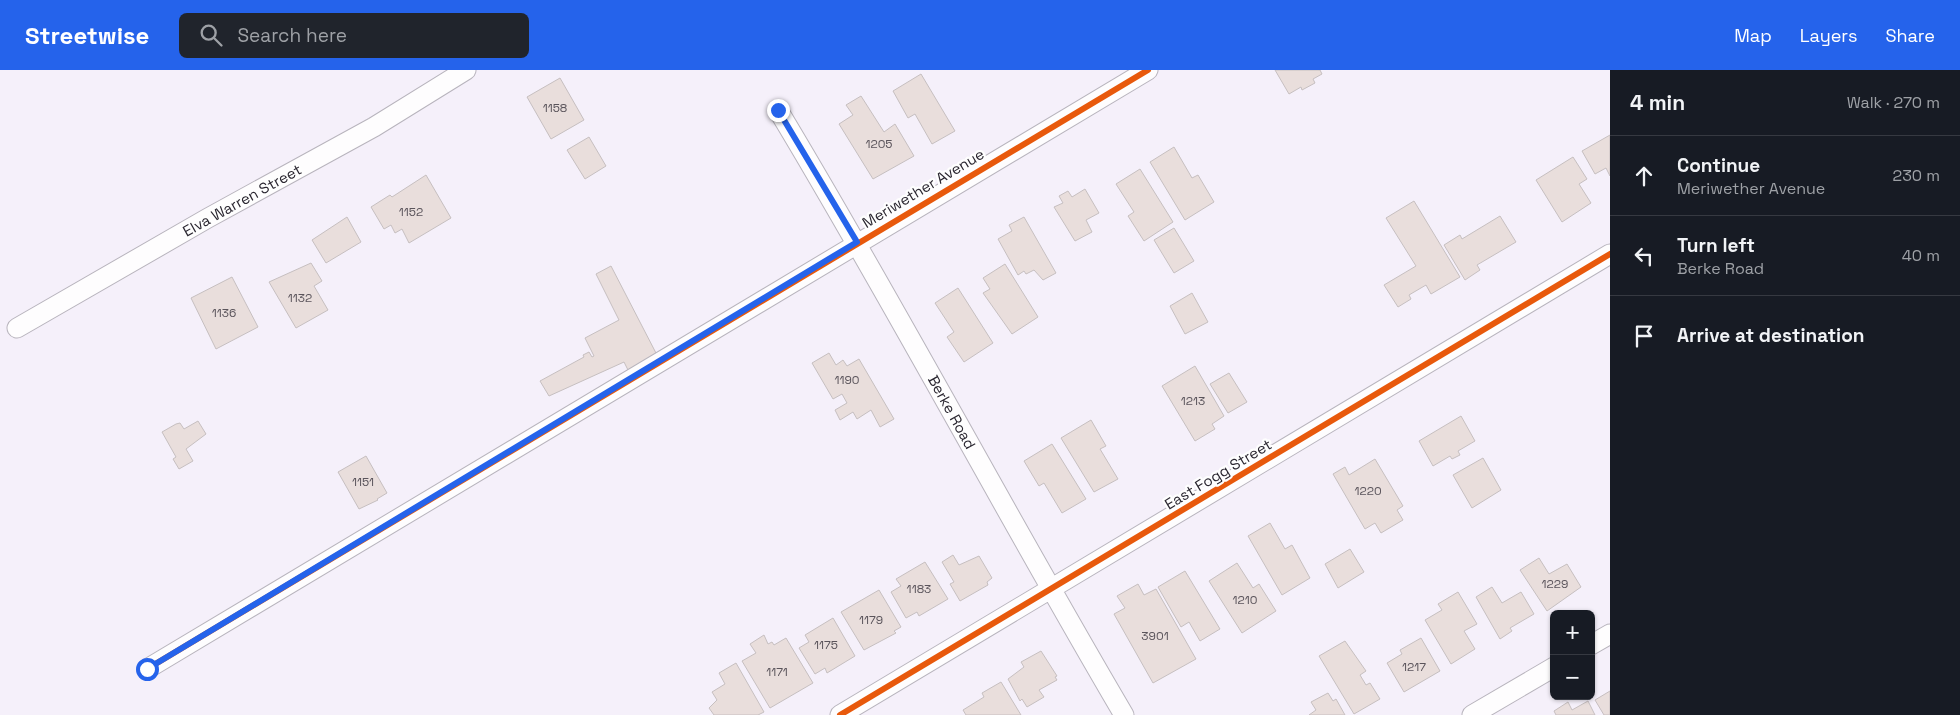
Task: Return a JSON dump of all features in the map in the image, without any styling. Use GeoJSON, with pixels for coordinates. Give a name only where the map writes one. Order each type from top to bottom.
{"type":"FeatureCollection","features":[{"type":"Feature","properties":{"kind":"street","name":"Elva Warren Street"},"geometry":{"type":"LineString","coordinates":[[17,328],[208,218],[374,127],[466,70]]}},
{"type":"Feature","properties":{"kind":"street","name":"Meriwether Avenue"},"geometry":{"type":"LineString","coordinates":[[147,669],[857,242],[1148,70]]}},
{"type":"Feature","properties":{"kind":"street","name":"Berke Road"},"geometry":{"type":"LineString","coordinates":[[778,110],[857,242],[1050,589],[1124,715]]}},
{"type":"Feature","properties":{"kind":"street","name":"East Fogg Street"},"geometry":{"type":"LineString","coordinates":[[840,715],[1610,254]]}},
{"type":"Feature","properties":{"kind":"street"},"geometry":{"type":"LineString","coordinates":[[1595,643],[1610,634]]}},
{"type":"Feature","properties":{"kind":"street"},"geometry":{"type":"LineString","coordinates":[[1472,715],[1550,669]]}},
{"type":"Feature","properties":{"kind":"building"},"geometry":{"type":"Polygon","coordinates":[[[1275,70],[1320,70],[1322,74],[1313,79],[1315,83],[1302,90],[1301,87],[1289,94],[1275,70]]]}},
{"type":"Feature","properties":{"kind":"building"},"geometry":{"type":"Polygon","coordinates":[[[921,74],[955,131],[932,144],[915,114],[908,118],[893,91],[921,74]]]}},
{"type":"Feature","properties":{"kind":"building"},"geometry":{"type":"Polygon","coordinates":[[[560,78],[584,120],[551,139],[527,97],[560,78]]]}},
{"type":"Feature","properties":{"kind":"building"},"geometry":{"type":"Polygon","coordinates":[[[861,96],[884,132],[895,124],[914,156],[873,179],[839,124],[853,115],[846,105],[861,96]]]}},
{"type":"Feature","properties":{"kind":"building"},"geometry":{"type":"Polygon","coordinates":[[[1610,135],[1610,176],[1606,168],[1595,174],[1582,151],[1610,135]]]}},
{"type":"Feature","properties":{"kind":"building"},"geometry":{"type":"Polygon","coordinates":[[[589,137],[606,166],[585,179],[567,150],[589,137]]]}},
{"type":"Feature","properties":{"kind":"building"},"geometry":{"type":"Polygon","coordinates":[[[1174,147],[1192,178],[1198,175],[1214,202],[1185,220],[1150,162],[1174,147]]]}},
{"type":"Feature","properties":{"kind":"building"},"geometry":{"type":"Polygon","coordinates":[[[1573,157],[1587,179],[1579,184],[1591,203],[1562,222],[1536,180],[1573,157]]]}},
{"type":"Feature","properties":{"kind":"building"},"geometry":{"type":"Polygon","coordinates":[[[1140,169],[1173,222],[1144,241],[1128,216],[1134,212],[1116,184],[1140,169]]]}},
{"type":"Feature","properties":{"kind":"building"},"geometry":{"type":"Polygon","coordinates":[[[426,175],[451,218],[409,243],[402,229],[395,233],[391,225],[384,229],[371,207],[390,195],[392,197],[426,175]]]}},
{"type":"Feature","properties":{"kind":"building"},"geometry":{"type":"Polygon","coordinates":[[[1085,189],[1099,213],[1086,220],[1092,232],[1075,241],[1054,207],[1063,203],[1059,196],[1068,191],[1072,197],[1085,189]]]}},
{"type":"Feature","properties":{"kind":"building"},"geometry":{"type":"Polygon","coordinates":[[[1414,201],[1460,277],[1431,294],[1426,285],[1409,295],[1411,299],[1398,307],[1384,285],[1416,266],[1386,218],[1414,201]]]}},
{"type":"Feature","properties":{"kind":"building"},"geometry":{"type":"Polygon","coordinates":[[[1500,216],[1516,242],[1477,265],[1480,270],[1465,280],[1444,245],[1460,235],[1462,239],[1500,216]]]}},
{"type":"Feature","properties":{"kind":"building"},"geometry":{"type":"Polygon","coordinates":[[[347,217],[361,242],[326,263],[312,240],[347,217]]]}},
{"type":"Feature","properties":{"kind":"building"},"geometry":{"type":"Polygon","coordinates":[[[1024,217],[1056,273],[1043,280],[1034,270],[1026,274],[1024,271],[1018,275],[998,239],[1012,231],[1009,225],[1024,217]]]}},
{"type":"Feature","properties":{"kind":"building"},"geometry":{"type":"Polygon","coordinates":[[[1174,228],[1194,261],[1174,273],[1154,240],[1174,228]]]}},
{"type":"Feature","properties":{"kind":"building"},"geometry":{"type":"Polygon","coordinates":[[[311,263],[322,281],[314,286],[328,310],[296,328],[269,282],[311,263]]]}},
{"type":"Feature","properties":{"kind":"building"},"geometry":{"type":"Polygon","coordinates":[[[1005,264],[1038,317],[1012,334],[983,293],[990,289],[983,278],[1005,264]]]}},
{"type":"Feature","properties":{"kind":"building"},"geometry":{"type":"Polygon","coordinates":[[[611,266],[657,355],[628,370],[624,362],[549,396],[540,381],[584,357],[583,355],[589,352],[592,357],[594,356],[585,338],[619,320],[596,274],[611,266]]]}},
{"type":"Feature","properties":{"kind":"building"},"geometry":{"type":"Polygon","coordinates":[[[232,277],[258,327],[216,349],[191,298],[232,277]]]}},
{"type":"Feature","properties":{"kind":"building"},"geometry":{"type":"Polygon","coordinates":[[[958,288],[993,343],[964,362],[947,337],[954,332],[935,303],[958,288]]]}},
{"type":"Feature","properties":{"kind":"building"},"geometry":{"type":"Polygon","coordinates":[[[1192,293],[1208,322],[1185,334],[1170,306],[1192,293]]]}},
{"type":"Feature","properties":{"kind":"building"},"geometry":{"type":"Polygon","coordinates":[[[829,353],[836,365],[843,360],[847,366],[859,359],[894,419],[880,427],[871,410],[857,419],[853,412],[840,420],[835,410],[847,403],[842,394],[833,399],[812,363],[829,353]]]}},
{"type":"Feature","properties":{"kind":"building"},"geometry":{"type":"Polygon","coordinates":[[[1195,366],[1224,416],[1212,424],[1215,429],[1195,441],[1162,386],[1195,366]]]}},
{"type":"Feature","properties":{"kind":"building"},"geometry":{"type":"Polygon","coordinates":[[[1229,373],[1247,402],[1228,413],[1210,384],[1229,373]]]}},
{"type":"Feature","properties":{"kind":"building"},"geometry":{"type":"Polygon","coordinates":[[[1461,416],[1475,441],[1458,451],[1460,455],[1452,459],[1450,456],[1433,466],[1419,441],[1461,416]]]}},
{"type":"Feature","properties":{"kind":"building"},"geometry":{"type":"Polygon","coordinates":[[[1091,420],[1106,446],[1100,449],[1118,479],[1094,492],[1061,438],[1091,420]]]}},
{"type":"Feature","properties":{"kind":"building"},"geometry":{"type":"Polygon","coordinates":[[[198,421],[206,434],[186,449],[193,461],[179,469],[173,459],[176,457],[162,432],[180,423],[184,429],[198,421]]]}},
{"type":"Feature","properties":{"kind":"building"},"geometry":{"type":"Polygon","coordinates":[[[1052,444],[1086,499],[1062,513],[1044,483],[1039,486],[1024,461],[1052,444]]]}},
{"type":"Feature","properties":{"kind":"building"},"geometry":{"type":"Polygon","coordinates":[[[366,456],[387,493],[378,500],[359,509],[338,472],[366,456]]]}},
{"type":"Feature","properties":{"kind":"building"},"geometry":{"type":"Polygon","coordinates":[[[1483,458],[1501,490],[1472,508],[1453,475],[1483,458]]]}},
{"type":"Feature","properties":{"kind":"building"},"geometry":{"type":"Polygon","coordinates":[[[1375,459],[1403,506],[1397,510],[1403,520],[1381,533],[1375,523],[1365,529],[1333,474],[1345,467],[1349,475],[1375,459]]]}},
{"type":"Feature","properties":{"kind":"building"},"geometry":{"type":"Polygon","coordinates":[[[1270,523],[1285,549],[1292,545],[1310,578],[1282,595],[1248,536],[1270,523]]]}},
{"type":"Feature","properties":{"kind":"building"},"geometry":{"type":"Polygon","coordinates":[[[1350,549],[1364,572],[1338,588],[1325,564],[1350,549]]]}},
{"type":"Feature","properties":{"kind":"building"},"geometry":{"type":"Polygon","coordinates":[[[953,555],[959,565],[979,556],[992,578],[987,582],[988,585],[960,601],[950,584],[954,582],[942,562],[953,555]]]}},
{"type":"Feature","properties":{"kind":"building"},"geometry":{"type":"Polygon","coordinates":[[[1539,558],[1549,574],[1567,564],[1581,587],[1547,611],[1520,570],[1539,558]]]}},
{"type":"Feature","properties":{"kind":"building"},"geometry":{"type":"Polygon","coordinates":[[[925,562],[948,599],[919,616],[917,612],[906,618],[891,592],[901,586],[896,579],[925,562]]]}},
{"type":"Feature","properties":{"kind":"building"},"geometry":{"type":"Polygon","coordinates":[[[1237,563],[1253,588],[1259,584],[1276,611],[1242,633],[1209,581],[1237,563]]]}},
{"type":"Feature","properties":{"kind":"building"},"geometry":{"type":"Polygon","coordinates":[[[1185,571],[1220,629],[1200,641],[1189,622],[1181,627],[1158,587],[1185,571]]]}},
{"type":"Feature","properties":{"kind":"building"},"geometry":{"type":"Polygon","coordinates":[[[1138,584],[1144,595],[1156,589],[1196,659],[1153,683],[1114,614],[1125,608],[1117,596],[1138,584]]]}},
{"type":"Feature","properties":{"kind":"building"},"geometry":{"type":"Polygon","coordinates":[[[1492,587],[1502,603],[1521,592],[1534,614],[1510,628],[1512,631],[1500,639],[1476,597],[1492,587]]]}},
{"type":"Feature","properties":{"kind":"building"},"geometry":{"type":"Polygon","coordinates":[[[879,590],[901,627],[894,631],[896,633],[864,650],[841,612],[879,590]]]}},
{"type":"Feature","properties":{"kind":"building"},"geometry":{"type":"Polygon","coordinates":[[[1458,592],[1477,624],[1464,631],[1475,649],[1451,664],[1425,620],[1442,610],[1438,604],[1458,592]]]}},
{"type":"Feature","properties":{"kind":"building"},"geometry":{"type":"Polygon","coordinates":[[[833,618],[855,656],[827,673],[825,668],[815,674],[799,648],[809,642],[805,635],[833,618]]]}},
{"type":"Feature","properties":{"kind":"building"},"geometry":{"type":"Polygon","coordinates":[[[764,635],[768,644],[772,642],[774,645],[786,638],[813,683],[770,708],[742,661],[756,653],[750,644],[764,635]]]}},
{"type":"Feature","properties":{"kind":"building"},"geometry":{"type":"Polygon","coordinates":[[[1421,638],[1440,671],[1404,692],[1387,663],[1402,654],[1400,650],[1421,638]]]}},
{"type":"Feature","properties":{"kind":"building"},"geometry":{"type":"Polygon","coordinates":[[[1345,641],[1366,671],[1360,675],[1366,685],[1370,683],[1380,699],[1354,714],[1319,656],[1345,641]]]}},
{"type":"Feature","properties":{"kind":"building"},"geometry":{"type":"Polygon","coordinates":[[[1041,651],[1057,676],[1055,677],[1057,680],[1039,690],[1044,697],[1027,707],[1022,699],[1020,701],[1008,679],[1024,667],[1021,662],[1041,651]]]}},
{"type":"Feature","properties":{"kind":"building"},"geometry":{"type":"Polygon","coordinates":[[[736,663],[764,712],[758,715],[714,715],[709,708],[717,700],[712,692],[725,684],[719,673],[736,663]]]}},
{"type":"Feature","properties":{"kind":"building"},"geometry":{"type":"Polygon","coordinates":[[[1001,682],[1021,715],[966,715],[963,710],[984,697],[982,693],[1001,682]]]}},
{"type":"Feature","properties":{"kind":"building"},"geometry":{"type":"Polygon","coordinates":[[[1610,691],[1610,715],[1604,715],[1595,700],[1610,691]]]}},
{"type":"Feature","properties":{"kind":"building"},"geometry":{"type":"Polygon","coordinates":[[[1328,693],[1333,701],[1336,699],[1345,715],[1309,715],[1316,710],[1311,702],[1328,693]]]}},
{"type":"Feature","properties":{"kind":"building"},"geometry":{"type":"Polygon","coordinates":[[[1588,701],[1595,715],[1556,715],[1554,711],[1568,702],[1572,710],[1588,701]]]}},
{"type":"Feature","properties":{"kind":"cycle path"},"geometry":{"type":"LineString","coordinates":[[147,669],[1148,70]]}},
{"type":"Feature","properties":{"kind":"cycle path"},"geometry":{"type":"LineString","coordinates":[[840,715],[1610,254]]}},
{"type":"Feature","properties":{"kind":"route"},"geometry":{"type":"LineString","coordinates":[[147,669],[857,242],[778,110]]}}]}
